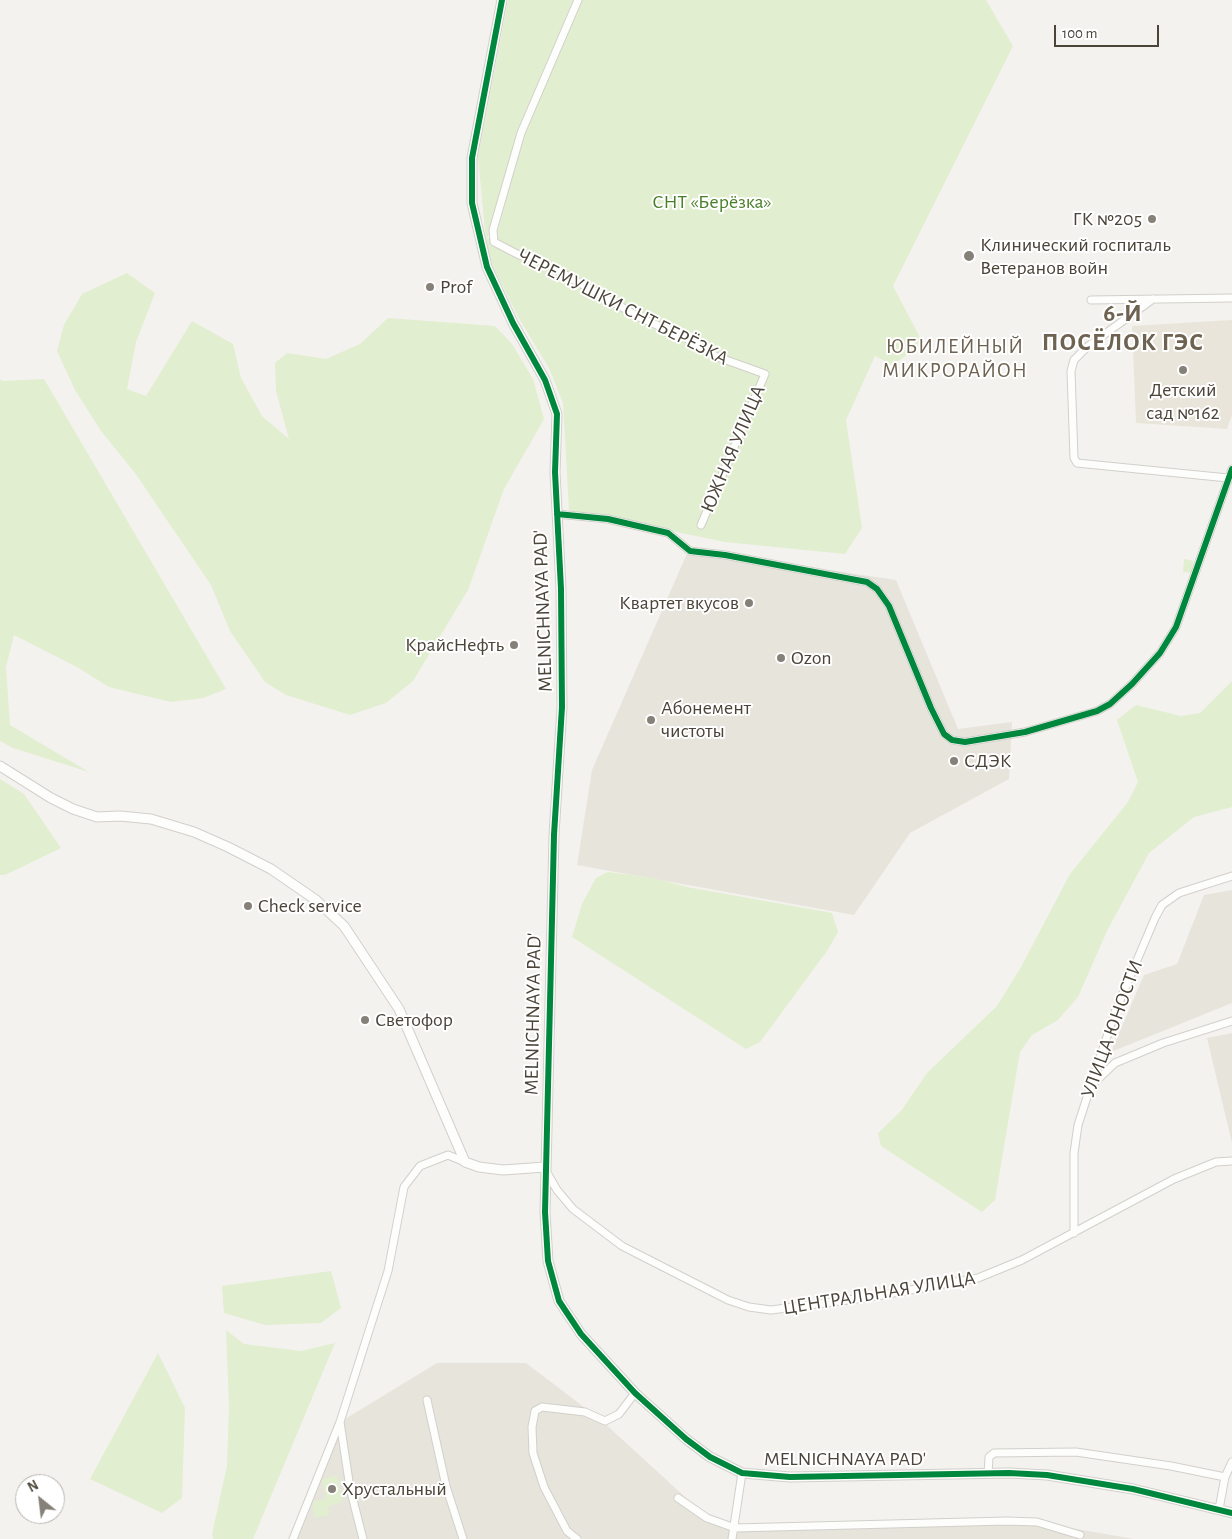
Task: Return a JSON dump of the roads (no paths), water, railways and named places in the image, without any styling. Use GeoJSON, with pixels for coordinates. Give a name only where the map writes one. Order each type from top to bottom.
{"type":"FeatureCollection","features":[{"type":"Feature","properties":{"kind":"street","name":"MELNICHNAYA PAD'"},"geometry":{"type":"LineString","coordinates":[[502,0],[472,158],[472,203],[487,267],[513,324],[545,380],[557,414],[555,472],[562,682],[561,745],[554,835],[545,1169],[546,1246],[559,1301],[581,1334],[635,1393],[686,1439],[710,1457],[742,1472],[790,1477],[1047,1475],[1085,1480],[1232,1513]]}},
{"type":"Feature","properties":{"kind":"street","name":"ЧЕРЕМУШКИ СНТ БЕРЁЗКА"},"geometry":{"type":"LineString","coordinates":[[578,0],[521,133],[493,230],[494,242],[519,255],[543,262],[639,317],[692,341],[715,356],[765,374]]}},
{"type":"Feature","properties":{"kind":"street"},"geometry":{"type":"LineString","coordinates":[[1091,300],[1232,298]]}},
{"type":"Feature","properties":{"kind":"street"},"geometry":{"type":"LineString","coordinates":[[1153,299],[1087,347],[1074,360],[1071,371],[1074,458],[1077,463],[1228,478]]}},
{"type":"Feature","properties":{"kind":"street","name":"ЮЖНАЯ УЛИЦА"},"geometry":{"type":"LineString","coordinates":[[701,525],[765,374]]}},
{"type":"Feature","properties":{"kind":"street"},"geometry":{"type":"LineString","coordinates":[[557,514],[608,519],[668,533],[690,551],[725,555],[867,582],[877,589],[890,606],[931,708],[944,734],[952,740],[965,742],[1025,732],[1097,711],[1110,704],[1132,684],[1160,652],[1176,627],[1232,470]]}},
{"type":"Feature","properties":{"kind":"street"},"geometry":{"type":"LineString","coordinates":[[0,766],[73,808],[97,817],[120,816],[151,820],[194,832],[271,869],[316,900],[344,926],[399,1009],[465,1162]]}},
{"type":"Feature","properties":{"kind":"street","name":"УЛИЦА ЮНОСТИ"},"geometry":{"type":"LineString","coordinates":[[1074,1233],[1074,1153],[1078,1125],[1115,1012],[1162,905],[1179,893],[1232,876]]}},
{"type":"Feature","properties":{"kind":"street"},"geometry":{"type":"LineString","coordinates":[[1092,1086],[1115,1064],[1163,1043],[1232,1021]]}},
{"type":"Feature","properties":{"kind":"street"},"geometry":{"type":"LineString","coordinates":[[293,1539],[340,1422],[388,1271],[404,1188],[420,1166],[448,1155],[479,1167],[503,1170],[545,1169]]}},
{"type":"Feature","properties":{"kind":"street","name":"ЦЕНТРАЛЬНАЯ УЛИЦА"},"geometry":{"type":"LineString","coordinates":[[545,1169],[557,1190],[573,1209],[622,1246],[715,1294],[749,1307],[771,1310],[797,1308],[978,1278],[999,1271],[1174,1179],[1216,1162],[1232,1161]]}},
{"type":"Feature","properties":{"kind":"street"},"geometry":{"type":"LineString","coordinates":[[577,1539],[567,1531],[542,1478],[533,1453],[532,1427],[535,1411],[542,1407],[585,1412],[605,1421],[620,1414],[635,1393]]}},
{"type":"Feature","properties":{"kind":"street"},"geometry":{"type":"LineString","coordinates":[[427,1400],[446,1486],[463,1539]]}},
{"type":"Feature","properties":{"kind":"street"},"geometry":{"type":"LineString","coordinates":[[340,1422],[350,1488],[363,1539]]}},
{"type":"Feature","properties":{"kind":"street"},"geometry":{"type":"LineString","coordinates":[[988,1474],[989,1457],[994,1453],[1076,1452],[1171,1466],[1225,1477]]}},
{"type":"Feature","properties":{"kind":"street"},"geometry":{"type":"LineString","coordinates":[[1219,1509],[1225,1477],[1232,1462]]}},
{"type":"Feature","properties":{"kind":"street"},"geometry":{"type":"LineString","coordinates":[[732,1539],[742,1472]]}},
{"type":"Feature","properties":{"kind":"street"},"geometry":{"type":"LineString","coordinates":[[678,1498],[707,1518],[735,1528],[1007,1521],[1037,1522],[1080,1535]]}},
{"type":"Feature","properties":{"kind":"place","name":"ГК №205"},"geometry":{"type":"Point","coordinates":[1152,219]}},
{"type":"Feature","properties":{"kind":"place","name":"Клинический госпиталь Ветеранов войн"},"geometry":{"type":"Point","coordinates":[969,256]}},
{"type":"Feature","properties":{"kind":"place","name":"Prof"},"geometry":{"type":"Point","coordinates":[430,287]}},
{"type":"Feature","properties":{"kind":"place","name":"Детский сад №162"},"geometry":{"type":"Point","coordinates":[1183,370]}},
{"type":"Feature","properties":{"kind":"place","name":"Квартет вкусов"},"geometry":{"type":"Point","coordinates":[749,603]}},
{"type":"Feature","properties":{"kind":"place","name":"КрайсНефть"},"geometry":{"type":"Point","coordinates":[514,645]}},
{"type":"Feature","properties":{"kind":"place","name":"Ozon"},"geometry":{"type":"Point","coordinates":[781,658]}},
{"type":"Feature","properties":{"kind":"place","name":"Абонемент чистоты"},"geometry":{"type":"Point","coordinates":[651,720]}},
{"type":"Feature","properties":{"kind":"place","name":"СДЭК"},"geometry":{"type":"Point","coordinates":[954,761]}},
{"type":"Feature","properties":{"kind":"place","name":"Check service"},"geometry":{"type":"Point","coordinates":[248,906]}},
{"type":"Feature","properties":{"kind":"place","name":"Светофор"},"geometry":{"type":"Point","coordinates":[365,1020]}},
{"type":"Feature","properties":{"kind":"place","name":"Хрустальный"},"geometry":{"type":"Point","coordinates":[332,1489]}},
{"type":"Feature","properties":{"kind":"district","name":"6-Й ПОСЁЛОК ГЭС"},"geometry":{"type":"Point","coordinates":[1123,328]}},
{"type":"Feature","properties":{"kind":"district","name":"ЮБИЛЕЙНЫЙ МИКРОРАЙОН"},"geometry":{"type":"Point","coordinates":[955,359]}},
{"type":"Feature","properties":{"kind":"park label","name":"СНТ «Берёзка»"},"geometry":{"type":"Point","coordinates":[712,202]}}]}
